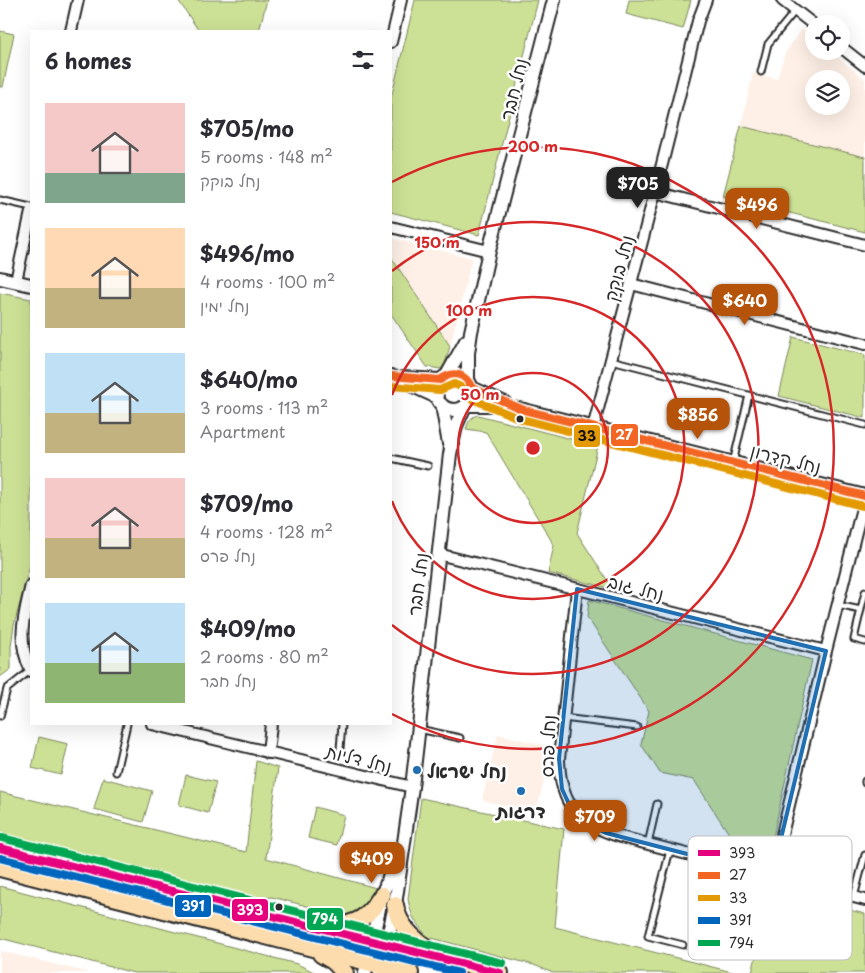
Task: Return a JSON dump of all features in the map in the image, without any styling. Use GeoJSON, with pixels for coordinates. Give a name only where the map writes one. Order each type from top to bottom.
{"type":"FeatureCollection","features":[{"type":"Feature","properties":{"kind":"highway"},"geometry":{"type":"LineString","coordinates":[[0,848],[500,973]]}},
{"type":"Feature","properties":{"kind":"highway"},"geometry":{"type":"LineString","coordinates":[[0,868],[303,946],[373,968],[410,973]]}},
{"type":"Feature","properties":{"kind":"highway"},"geometry":{"type":"LineString","coordinates":[[316,926],[337,926],[353,923],[367,916],[389,900],[408,932],[421,944],[443,958]]}},
{"type":"Feature","properties":{"kind":"highway"},"geometry":{"type":"LineString","coordinates":[[303,946],[333,961],[344,973]]}},
{"type":"Feature","properties":{"kind":"street"},"geometry":{"type":"LineString","coordinates":[[71,30],[78,0]]}},
{"type":"Feature","properties":{"kind":"street"},"geometry":{"type":"LineString","coordinates":[[392,38],[402,0]]}},
{"type":"Feature","properties":{"kind":"street","name":"נחל חבר"},"geometry":{"type":"LineString","coordinates":[[470,384],[468,353],[471,332],[489,251],[554,0]]}},
{"type":"Feature","properties":{"kind":"street","name":"נחל בוקק"},"geometry":{"type":"LineString","coordinates":[[593,428],[698,22],[706,0]]}},
{"type":"Feature","properties":{"kind":"street"},"geometry":{"type":"LineString","coordinates":[[782,0],[805,18]]}},
{"type":"Feature","properties":{"kind":"street"},"geometry":{"type":"LineString","coordinates":[[850,54],[865,66]]}},
{"type":"Feature","properties":{"kind":"street"},"geometry":{"type":"LineString","coordinates":[[655,192],[865,245]]}},
{"type":"Feature","properties":{"kind":"street"},"geometry":{"type":"LineString","coordinates":[[16,281],[30,217]]}},
{"type":"Feature","properties":{"kind":"street"},"geometry":{"type":"LineString","coordinates":[[392,226],[489,251]]}},
{"type":"Feature","properties":{"kind":"street"},"geometry":{"type":"LineString","coordinates":[[0,278],[30,285]]}},
{"type":"Feature","properties":{"kind":"street"},"geometry":{"type":"LineString","coordinates":[[631,284],[865,344]]}},
{"type":"Feature","properties":{"kind":"street","name":"נחל חבר"},"geometry":{"type":"LineString","coordinates":[[444,378],[471,332]]}},
{"type":"Feature","properties":{"kind":"street"},"geometry":{"type":"LineString","coordinates":[[392,376],[444,378],[460,374],[470,384],[472,397],[466,407],[455,411],[392,377]]}},
{"type":"Feature","properties":{"kind":"street"},"geometry":{"type":"LineString","coordinates":[[439,401],[436,388],[444,378]]}},
{"type":"Feature","properties":{"kind":"street","name":"נחל קדרון"},"geometry":{"type":"LineString","coordinates":[[470,384],[524,410]]}},
{"type":"Feature","properties":{"kind":"street","name":"נחל חבר"},"geometry":{"type":"LineString","coordinates":[[439,401],[447,427],[450,454]]}},
{"type":"Feature","properties":{"kind":"street","name":"נחל קדרון"},"geometry":{"type":"LineString","coordinates":[[466,407],[494,405],[524,410],[865,496]]}},
{"type":"Feature","properties":{"kind":"street","name":"נחל חבר"},"geometry":{"type":"LineString","coordinates":[[373,968],[404,836],[412,787],[450,454],[456,426],[466,407]]}},
{"type":"Feature","properties":{"kind":"street"},"geometry":{"type":"LineString","coordinates":[[782,836],[865,496]]}},
{"type":"Feature","properties":{"kind":"street","name":"נחל גוב"},"geometry":{"type":"LineString","coordinates":[[438,554],[826,651]]}},
{"type":"Feature","properties":{"kind":"street","name":"נחל פרס"},"geometry":{"type":"LineString","coordinates":[[578,589],[559,759],[559,776],[562,790],[568,802],[584,822],[595,828],[620,837],[688,855]]}},
{"type":"Feature","properties":{"kind":"street"},"geometry":{"type":"LineString","coordinates":[[30,590],[22,632],[22,644],[30,667]]}},
{"type":"Feature","properties":{"kind":"street","name":"נחל דליות"},"geometry":{"type":"LineString","coordinates":[[156,725],[412,787]]}},
{"type":"Feature","properties":{"kind":"street"},"geometry":{"type":"LineString","coordinates":[[268,752],[271,725]]}},
{"type":"Feature","properties":{"kind":"street","name":"נחל פרס"},"geometry":{"type":"LineString","coordinates":[[854,897],[865,900]]}},
{"type":"Feature","properties":{"kind":"lane"},"geometry":{"type":"LineString","coordinates":[[761,72],[768,44],[796,11]]}},
{"type":"Feature","properties":{"kind":"lane"},"geometry":{"type":"LineString","coordinates":[[0,200],[30,207]]}},
{"type":"Feature","properties":{"kind":"lane"},"geometry":{"type":"LineString","coordinates":[[611,360],[865,425]]}},
{"type":"Feature","properties":{"kind":"lane"},"geometry":{"type":"LineString","coordinates":[[733,463],[749,395]]}},
{"type":"Feature","properties":{"kind":"lane"},"geometry":{"type":"LineString","coordinates":[[392,458],[428,466]]}},
{"type":"Feature","properties":{"kind":"lane"},"geometry":{"type":"LineString","coordinates":[[865,592],[854,639],[865,642]]}},
{"type":"Feature","properties":{"kind":"lane"},"geometry":{"type":"LineString","coordinates":[[837,605],[861,610]]}},
{"type":"Feature","properties":{"kind":"lane"},"geometry":{"type":"LineString","coordinates":[[858,622],[865,624]]}},
{"type":"Feature","properties":{"kind":"lane"},"geometry":{"type":"LineString","coordinates":[[0,690],[6,689],[30,671]]}},
{"type":"Feature","properties":{"kind":"lane"},"geometry":{"type":"LineString","coordinates":[[0,716],[6,689]]}},
{"type":"Feature","properties":{"kind":"lane"},"geometry":{"type":"LineString","coordinates":[[563,718],[637,727]]}},
{"type":"Feature","properties":{"kind":"lane"},"geometry":{"type":"LineString","coordinates":[[116,772],[127,725]]}},
{"type":"Feature","properties":{"kind":"lane"},"geometry":{"type":"LineString","coordinates":[[340,748],[342,725]]}},
{"type":"Feature","properties":{"kind":"lane"},"geometry":{"type":"LineString","coordinates":[[418,729],[460,738]]}},
{"type":"Feature","properties":{"kind":"lane"},"geometry":{"type":"LineString","coordinates":[[648,844],[657,804]]}},
{"type":"Feature","properties":{"kind":"lane"},"geometry":{"type":"LineString","coordinates":[[670,850],[648,936],[683,945]]}},
{"type":"Feature","properties":{"kind":"lane"},"geometry":{"type":"LineString","coordinates":[[854,897],[865,856]]}},
{"type":"Feature","properties":{"kind":"highlighted area"},"geometry":{"type":"Polygon","coordinates":[[[577,589],[826,651],[772,876],[606,833],[585,822],[568,802],[562,789],[559,759],[577,589]]]}},
{"type":"Feature","properties":{"kind":"shaded area"},"geometry":{"type":"Polygon","coordinates":[[[802,29],[805,31],[805,60],[841,60],[865,79],[865,157],[741,126],[753,73],[777,79],[785,53],[802,29]]]}},
{"type":"Feature","properties":{"kind":"shaded area"},"geometry":{"type":"Polygon","coordinates":[[[392,238],[472,258],[450,346],[392,259],[392,238]]]}},
{"type":"Feature","properties":{"kind":"shaded area"},"geometry":{"type":"Polygon","coordinates":[[[498,734],[552,747],[536,813],[482,800],[498,734]]]}},
{"type":"Feature","properties":{"kind":"shaded area"},"geometry":{"type":"Polygon","coordinates":[[[0,951],[90,973],[0,973],[0,951]]]}},
{"type":"Feature","properties":{"kind":"green space"},"geometry":{"type":"Polygon","coordinates":[[[178,0],[267,0],[259,30],[198,30],[178,0]]]}},
{"type":"Feature","properties":{"kind":"green space"},"geometry":{"type":"Polygon","coordinates":[[[415,0],[538,0],[479,235],[392,212],[392,94],[415,0]]]}},
{"type":"Feature","properties":{"kind":"green space"},"geometry":{"type":"Polygon","coordinates":[[[629,0],[691,0],[683,29],[626,14],[629,0]]]}},
{"type":"Feature","properties":{"kind":"green space"},"geometry":{"type":"Polygon","coordinates":[[[0,31],[14,34],[3,87],[0,87],[0,31]]]}},
{"type":"Feature","properties":{"kind":"green space"},"geometry":{"type":"Polygon","coordinates":[[[741,126],[865,157],[865,232],[723,196],[741,126]]]}},
{"type":"Feature","properties":{"kind":"green space"},"geometry":{"type":"Polygon","coordinates":[[[392,259],[450,346],[445,364],[441,369],[427,367],[392,315],[392,259]]]}},
{"type":"Feature","properties":{"kind":"green space"},"geometry":{"type":"Polygon","coordinates":[[[0,293],[30,299],[30,566],[14,625],[11,646],[11,669],[0,677],[0,293]]]}},
{"type":"Feature","properties":{"kind":"green space"},"geometry":{"type":"Polygon","coordinates":[[[793,337],[865,355],[865,418],[779,396],[793,337]]]}},
{"type":"Feature","properties":{"kind":"green space"},"geometry":{"type":"Polygon","coordinates":[[[478,415],[598,446],[577,533],[613,589],[548,573],[554,545],[486,432],[466,429],[470,420],[478,415]]]}},
{"type":"Feature","properties":{"kind":"green space"},"geometry":{"type":"Polygon","coordinates":[[[589,600],[812,660],[773,836],[730,836],[694,780],[660,773],[641,744],[649,711],[587,617],[589,600]]]}},
{"type":"Feature","properties":{"kind":"green space"},"geometry":{"type":"Polygon","coordinates":[[[39,737],[68,744],[61,775],[32,768],[39,737]]]}},
{"type":"Feature","properties":{"kind":"green space"},"geometry":{"type":"Polygon","coordinates":[[[256,761],[278,768],[266,858],[380,889],[362,911],[345,916],[272,897],[253,900],[0,835],[0,792],[246,852],[256,761]]]}},
{"type":"Feature","properties":{"kind":"green space"},"geometry":{"type":"Polygon","coordinates":[[[186,775],[216,782],[208,813],[179,805],[186,775]]]}},
{"type":"Feature","properties":{"kind":"green space"},"geometry":{"type":"Polygon","coordinates":[[[103,778],[152,791],[143,822],[94,809],[103,778]]]}},
{"type":"Feature","properties":{"kind":"green space"},"geometry":{"type":"Polygon","coordinates":[[[421,798],[564,829],[555,927],[736,973],[553,973],[534,965],[428,937],[415,920],[408,899],[421,798]]]}},
{"type":"Feature","properties":{"kind":"green space"},"geometry":{"type":"Polygon","coordinates":[[[315,807],[344,815],[337,845],[308,838],[315,807]]]}},
{"type":"Feature","properties":{"kind":"green space"},"geometry":{"type":"Polygon","coordinates":[[[0,886],[297,964],[316,973],[134,973],[0,938],[0,886]]]}},
{"type":"Feature","properties":{"kind":"green space"},"geometry":{"type":"Polygon","coordinates":[[[852,911],[865,914],[865,973],[752,973],[755,960],[852,960],[852,911]]]}},
{"type":"Feature","properties":{"kind":"transit line","name":"27"},"geometry":{"type":"LineString","coordinates":[[392,376],[440,380],[454,374],[462,376],[472,388],[524,410],[865,496]]}},
{"type":"Feature","properties":{"kind":"transit line","name":"33"},"geometry":{"type":"LineString","coordinates":[[392,386],[440,390],[454,384],[461,387],[467,397],[521,419],[863,506]]}},
{"type":"Feature","properties":{"kind":"transit line","name":"794"},"geometry":{"type":"LineString","coordinates":[[2,838],[502,963]]}},
{"type":"Feature","properties":{"kind":"transit line","name":"393"},"geometry":{"type":"LineString","coordinates":[[0,848],[500,973]]}},
{"type":"Feature","properties":{"kind":"transit line","name":"391"},"geometry":{"type":"LineString","coordinates":[[0,858],[459,973]]}},
{"type":"Feature","properties":{"kind":"place","name":"נחל ישראל"},"geometry":{"type":"Point","coordinates":[417,770]}},
{"type":"Feature","properties":{"kind":"place","name":"דרגות"},"geometry":{"type":"Point","coordinates":[521,791]}}]}
